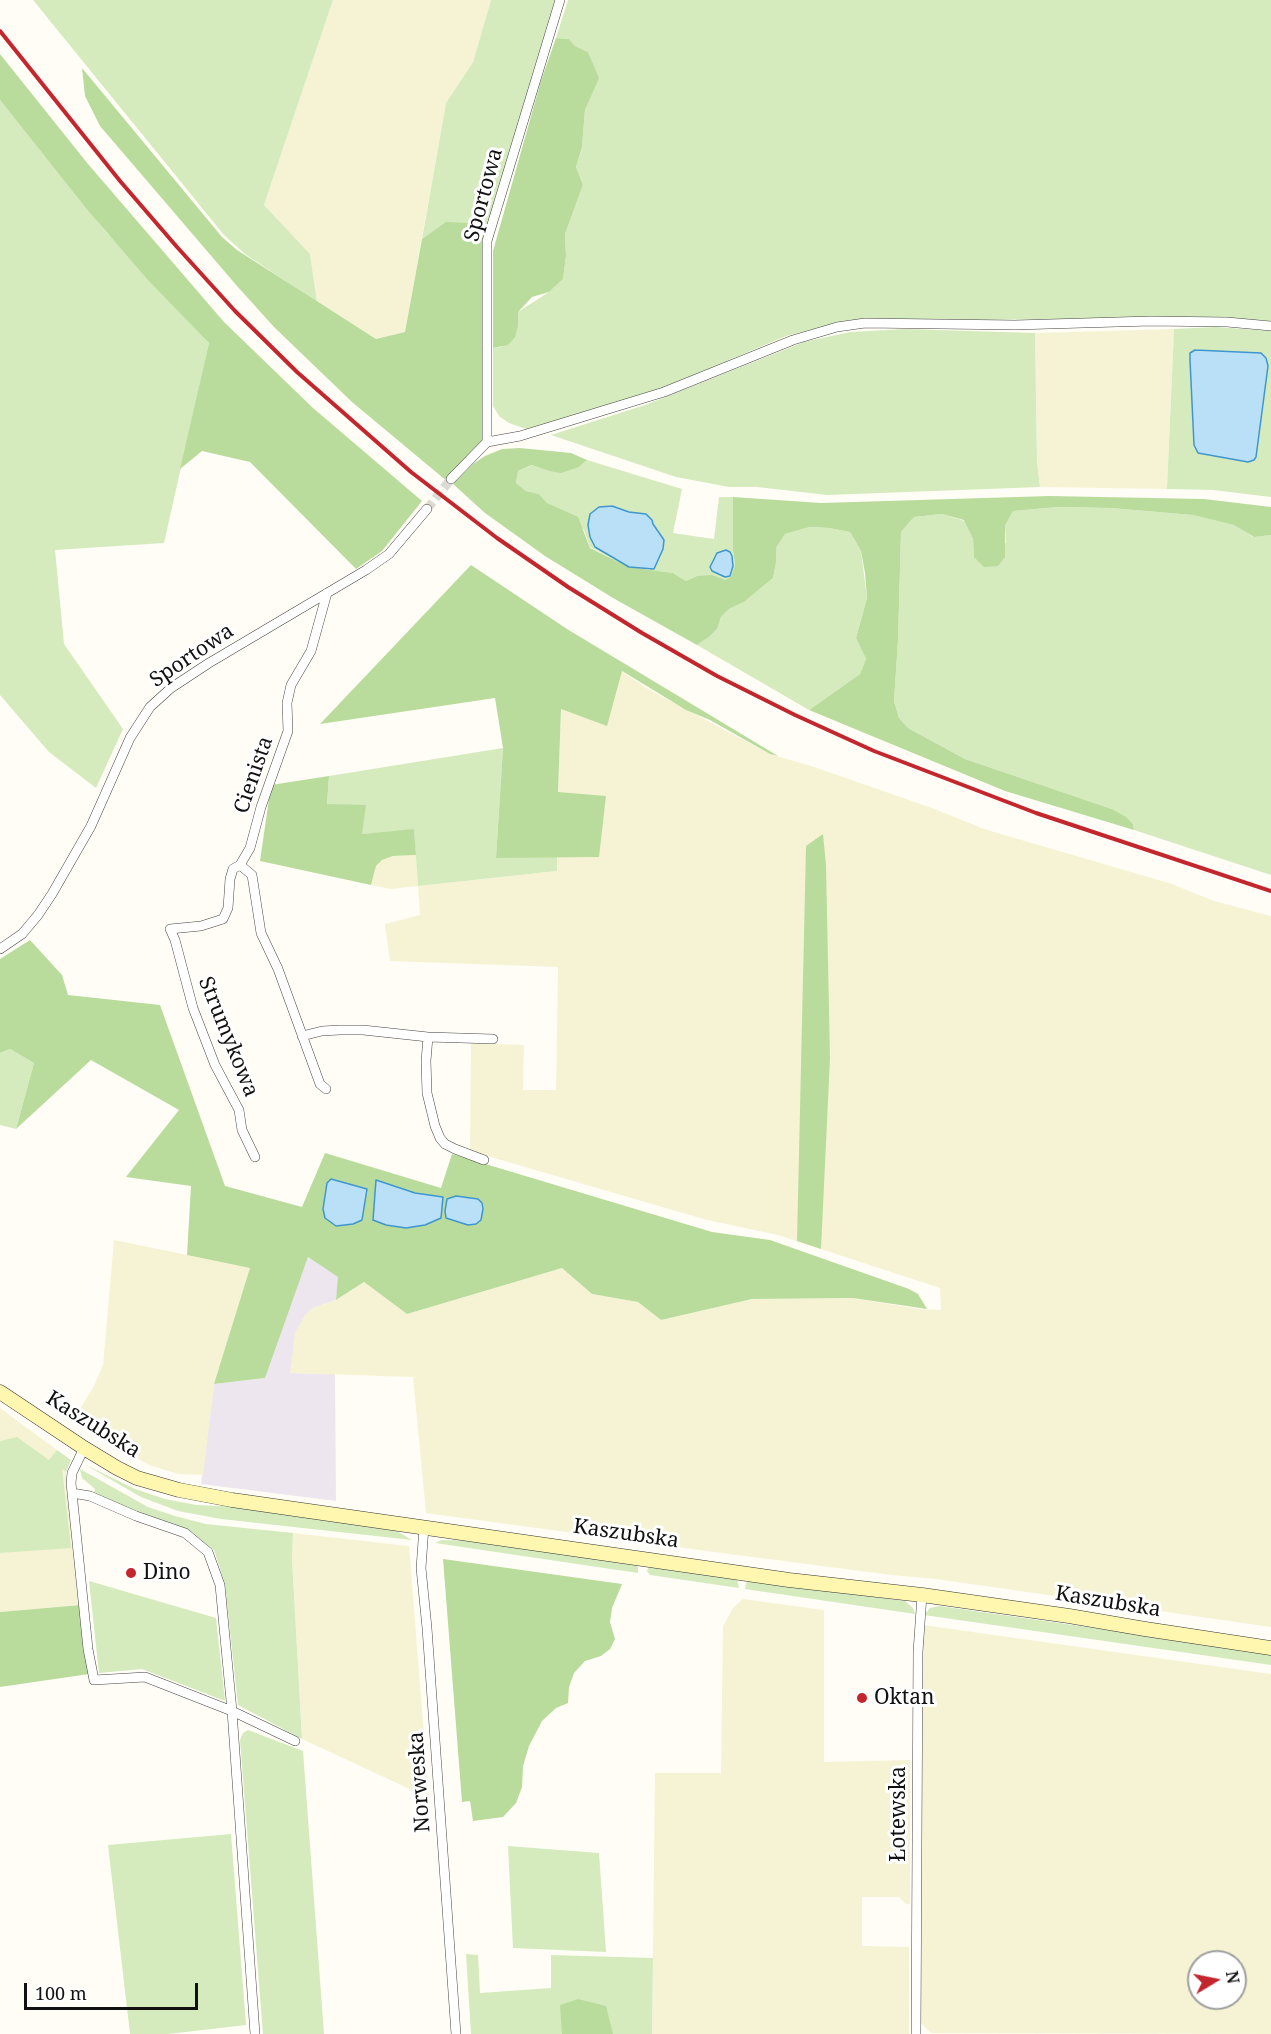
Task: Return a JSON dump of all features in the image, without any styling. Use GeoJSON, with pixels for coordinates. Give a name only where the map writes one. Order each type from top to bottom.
{"type":"FeatureCollection","features":[{"type":"Feature","properties":{"kind":"main road","name":"Kaszubska"},"geometry":{"type":"LineString","coordinates":[[0,1392],[84,1448],[137,1478],[179,1491],[778,1578],[1069,1616],[1271,1648]]}},
{"type":"Feature","properties":{"kind":"street","name":"Sportowa"},"geometry":{"type":"LineString","coordinates":[[487,442],[487,241],[560,0]]}},
{"type":"Feature","properties":{"kind":"street"},"geometry":{"type":"LineString","coordinates":[[451,479],[487,442],[520,436],[664,393],[793,340],[837,327],[865,323],[1015,326],[1151,321],[1227,322],[1271,326]]}},
{"type":"Feature","properties":{"kind":"street","name":"Sportowa"},"geometry":{"type":"LineString","coordinates":[[0,949],[22,934],[52,894],[91,826],[130,738],[150,707],[171,688],[209,663],[389,554],[427,509]]}},
{"type":"Feature","properties":{"kind":"street","name":"Cienista"},"geometry":{"type":"LineString","coordinates":[[170,929],[201,926],[223,919],[228,908],[233,869],[240,865],[250,848],[261,807],[288,731],[287,703],[291,685],[311,651],[327,593]]}},
{"type":"Feature","properties":{"kind":"street"},"geometry":{"type":"LineString","coordinates":[[240,865],[252,874],[261,933],[278,969],[320,1084],[326,1089]]}},
{"type":"Feature","properties":{"kind":"street","name":"Strumykowa"},"geometry":{"type":"LineString","coordinates":[[170,929],[193,1008],[215,1065],[239,1110],[242,1130],[255,1157]]}},
{"type":"Feature","properties":{"kind":"street"},"geometry":{"type":"LineString","coordinates":[[302,1036],[322,1031],[363,1030],[428,1037],[494,1039]]}},
{"type":"Feature","properties":{"kind":"street"},"geometry":{"type":"LineString","coordinates":[[428,1037],[426,1061],[428,1093],[438,1132],[446,1144],[484,1160]]}},
{"type":"Feature","properties":{"kind":"street"},"geometry":{"type":"LineString","coordinates":[[84,1448],[72,1473],[72,1493],[88,1649],[94,1680],[146,1677],[232,1711],[295,1741]]}},
{"type":"Feature","properties":{"kind":"street"},"geometry":{"type":"LineString","coordinates":[[72,1493],[90,1496],[136,1516],[185,1533],[208,1552],[220,1585],[232,1711],[255,2034]]}},
{"type":"Feature","properties":{"kind":"street","name":"Norweska"},"geometry":{"type":"LineString","coordinates":[[424,1527],[421,1568],[456,2034]]}},
{"type":"Feature","properties":{"kind":"street","name":"Łotewska"},"geometry":{"type":"LineString","coordinates":[[916,2029],[918,1652],[922,1595]]}},
{"type":"Feature","properties":{"kind":"street"},"geometry":{"type":"LineString","coordinates":[[916,2029],[924,2034]]}},
{"type":"Feature","properties":{"kind":"shaded area"},"geometry":{"type":"Polygon","coordinates":[[[333,0],[491,0],[473,62],[446,103],[405,332],[376,339],[317,302],[310,254],[264,205],[333,0]]]}},
{"type":"Feature","properties":{"kind":"shaded area"},"geometry":{"type":"Polygon","coordinates":[[[1174,329],[1167,489],[1040,487],[1037,462],[1035,333],[1174,329]]]}},
{"type":"Feature","properties":{"kind":"shaded area"},"geometry":{"type":"Polygon","coordinates":[[[621,671],[648,689],[770,754],[932,808],[984,829],[1172,884],[1214,901],[1271,916],[1271,1627],[936,1579],[891,1575],[426,1513],[413,1377],[290,1373],[295,1333],[305,1315],[313,1308],[336,1300],[364,1282],[407,1314],[562,1268],[592,1294],[638,1302],[661,1320],[752,1299],[853,1298],[920,1309],[941,1310],[940,1288],[778,1235],[707,1220],[470,1151],[471,1043],[524,1045],[523,1090],[556,1090],[558,967],[390,961],[385,924],[420,915],[418,886],[557,871],[557,856],[599,856],[558,793],[561,708],[621,671]]]}},
{"type":"Feature","properties":{"kind":"shaded area"},"geometry":{"type":"Polygon","coordinates":[[[416,855],[418,886],[390,889],[371,885],[376,866],[382,860],[393,856],[416,855]]]}},
{"type":"Feature","properties":{"kind":"shaded area"},"geometry":{"type":"Polygon","coordinates":[[[114,1240],[251,1268],[214,1384],[203,1475],[178,1474],[149,1465],[79,1425],[77,1421],[78,1412],[94,1386],[103,1365],[114,1240]]]}},
{"type":"Feature","properties":{"kind":"shaded area"},"geometry":{"type":"Polygon","coordinates":[[[308,1257],[339,1277],[336,1300],[313,1308],[290,1373],[335,1374],[336,1501],[201,1484],[214,1384],[265,1378],[272,1349],[308,1257]]]}},
{"type":"Feature","properties":{"kind":"shaded area"},"geometry":{"type":"Polygon","coordinates":[[[0,1408],[57,1450],[50,1460],[66,1472],[81,1605],[0,1612],[0,1408]]]}},
{"type":"Feature","properties":{"kind":"shaded area"},"geometry":{"type":"Polygon","coordinates":[[[293,1533],[409,1546],[429,1798],[302,1739],[292,1559],[293,1533]]]}},
{"type":"Feature","properties":{"kind":"shaded area"},"geometry":{"type":"Polygon","coordinates":[[[743,1599],[824,1610],[824,1762],[910,1760],[910,1904],[906,1904],[899,1897],[862,1897],[862,1946],[909,1947],[909,2034],[652,2034],[655,1773],[721,1773],[723,1626],[733,1608],[743,1599]]]}},
{"type":"Feature","properties":{"kind":"shaded area"},"geometry":{"type":"Polygon","coordinates":[[[923,1625],[1271,1674],[1271,2034],[931,2033],[921,2023],[923,1625]]]}},
{"type":"Feature","properties":{"kind":"green space"},"geometry":{"type":"Polygon","coordinates":[[[33,0],[333,0],[264,205],[310,254],[317,302],[245,254],[224,235],[33,0]]]}},
{"type":"Feature","properties":{"kind":"green space"},"geometry":{"type":"Polygon","coordinates":[[[491,0],[556,0],[487,241],[468,223],[446,223],[422,239],[446,103],[473,62],[491,0]]]}},
{"type":"Feature","properties":{"kind":"green space"},"geometry":{"type":"Polygon","coordinates":[[[568,0],[1271,0],[1271,321],[1217,318],[847,321],[786,336],[658,390],[532,431],[509,423],[499,416],[493,406],[493,348],[501,347],[518,326],[518,312],[549,292],[563,279],[566,256],[565,234],[583,185],[576,167],[582,147],[585,110],[598,78],[588,52],[575,46],[569,39],[556,38],[568,0]]]}},
{"type":"Feature","properties":{"kind":"green space"},"geometry":{"type":"Polygon","coordinates":[[[556,38],[569,39],[575,46],[588,52],[599,78],[585,110],[582,147],[576,167],[583,185],[565,234],[566,256],[563,279],[549,292],[532,297],[518,312],[515,337],[508,345],[493,348],[493,251],[541,81],[556,38]]]}},
{"type":"Feature","properties":{"kind":"green space"},"geometry":{"type":"Polygon","coordinates":[[[0,54],[88,164],[224,322],[313,408],[422,501],[382,551],[356,569],[250,462],[202,451],[180,469],[209,343],[148,280],[90,213],[0,100],[0,54]]]}},
{"type":"Feature","properties":{"kind":"green space"},"geometry":{"type":"Polygon","coordinates":[[[82,68],[222,237],[237,250],[376,339],[405,332],[422,239],[446,222],[468,223],[487,241],[487,442],[448,482],[352,402],[274,327],[237,286],[100,126],[85,96],[82,68]]]}},
{"type":"Feature","properties":{"kind":"green space"},"geometry":{"type":"Polygon","coordinates":[[[0,100],[106,232],[209,343],[164,543],[55,550],[64,644],[123,729],[96,788],[49,752],[0,695],[0,100]]]}},
{"type":"Feature","properties":{"kind":"green space"},"geometry":{"type":"Polygon","coordinates":[[[1217,327],[1271,331],[1271,497],[1213,490],[1167,489],[1174,329],[1217,327]]]}},
{"type":"Feature","properties":{"kind":"green space"},"geometry":{"type":"Polygon","coordinates":[[[906,329],[1035,333],[1037,462],[1040,487],[827,495],[757,487],[729,487],[676,477],[551,435],[645,405],[804,342],[850,332],[906,329]]]}},
{"type":"Feature","properties":{"kind":"green space"},"geometry":{"type":"Polygon","coordinates":[[[520,448],[571,453],[587,460],[579,467],[561,473],[532,465],[518,471],[516,483],[526,491],[539,494],[547,503],[578,517],[590,548],[629,567],[673,573],[686,581],[697,576],[712,575],[725,580],[731,577],[735,565],[733,497],[821,503],[1050,496],[1204,499],[1271,507],[1271,535],[1254,537],[1234,525],[1193,515],[1111,508],[1058,507],[1013,511],[1005,526],[1005,557],[998,566],[984,567],[974,557],[973,539],[964,520],[942,514],[914,517],[901,532],[894,701],[899,718],[908,728],[965,759],[1112,809],[1126,817],[1133,824],[1134,830],[1005,791],[809,710],[860,674],[866,659],[856,638],[867,598],[865,573],[861,551],[850,532],[810,527],[785,534],[776,548],[773,578],[744,602],[729,609],[721,617],[717,629],[697,645],[613,598],[545,556],[485,513],[453,484],[473,464],[485,456],[502,449],[520,448]]]}},
{"type":"Feature","properties":{"kind":"green space"},"geometry":{"type":"Polygon","coordinates":[[[587,460],[682,489],[673,533],[714,539],[719,497],[733,497],[735,565],[731,578],[725,580],[697,576],[686,581],[673,573],[629,567],[590,547],[584,530],[547,503],[539,494],[526,491],[516,483],[518,471],[533,465],[549,471],[579,467],[587,460]]]}},
{"type":"Feature","properties":{"kind":"green space"},"geometry":{"type":"Polygon","coordinates":[[[1058,507],[1111,508],[1193,515],[1235,525],[1253,537],[1271,535],[1271,875],[1134,830],[1133,824],[1112,809],[965,759],[908,728],[899,718],[894,701],[901,532],[914,517],[942,514],[965,521],[973,539],[974,557],[1006,543],[1005,526],[1013,511],[1058,507]]]}},
{"type":"Feature","properties":{"kind":"green space"},"geometry":{"type":"Polygon","coordinates":[[[810,527],[850,532],[861,551],[867,598],[856,638],[866,659],[860,674],[809,710],[697,645],[717,629],[721,617],[729,609],[744,602],[773,578],[776,548],[785,534],[810,527]]]}},
{"type":"Feature","properties":{"kind":"green space"},"geometry":{"type":"Polygon","coordinates":[[[471,565],[567,629],[778,756],[686,710],[622,671],[607,726],[561,709],[558,792],[606,796],[599,857],[496,858],[503,748],[495,698],[320,724],[471,565]]]}},
{"type":"Feature","properties":{"kind":"green space"},"geometry":{"type":"Polygon","coordinates":[[[503,748],[496,858],[557,856],[557,871],[418,886],[414,830],[362,834],[327,804],[329,776],[503,748]]]}},
{"type":"Feature","properties":{"kind":"green space"},"geometry":{"type":"Polygon","coordinates":[[[329,776],[327,804],[366,805],[362,834],[414,829],[416,855],[393,856],[382,860],[376,866],[371,885],[260,861],[271,785],[329,776]]]}},
{"type":"Feature","properties":{"kind":"green space"},"geometry":{"type":"Polygon","coordinates":[[[823,834],[826,865],[830,1058],[821,1249],[797,1241],[806,846],[823,834]]]}},
{"type":"Feature","properties":{"kind":"green space"},"geometry":{"type":"Polygon","coordinates":[[[30,940],[62,975],[68,995],[160,1005],[225,1186],[302,1207],[325,1153],[441,1188],[452,1154],[712,1232],[770,1240],[909,1289],[918,1294],[927,1309],[853,1298],[752,1299],[661,1320],[638,1302],[592,1294],[562,1268],[407,1314],[364,1282],[336,1300],[338,1277],[308,1257],[265,1378],[214,1384],[250,1268],[187,1255],[191,1186],[126,1177],[179,1110],[91,1060],[16,1129],[34,1063],[10,1049],[0,1053],[0,959],[30,940]]]}},
{"type":"Feature","properties":{"kind":"green space"},"geometry":{"type":"Polygon","coordinates":[[[10,1049],[34,1063],[16,1129],[0,1125],[0,1053],[10,1049]]]}},
{"type":"Feature","properties":{"kind":"green space"},"geometry":{"type":"Polygon","coordinates":[[[17,1437],[49,1460],[57,1450],[71,1460],[66,1472],[62,1469],[71,1548],[0,1553],[0,1441],[17,1437]]]}},
{"type":"Feature","properties":{"kind":"green space"},"geometry":{"type":"Polygon","coordinates":[[[84,1464],[135,1489],[165,1499],[196,1505],[243,1507],[395,1530],[412,1540],[221,1519],[178,1511],[141,1497],[84,1464]]]}},
{"type":"Feature","properties":{"kind":"green space"},"geometry":{"type":"Polygon","coordinates":[[[80,1469],[148,1507],[175,1516],[206,1524],[293,1533],[292,1559],[302,1739],[238,1705],[225,1584],[214,1550],[187,1529],[107,1500],[94,1492],[95,1489],[82,1478],[80,1469]]]}},
{"type":"Feature","properties":{"kind":"green space"},"geometry":{"type":"Polygon","coordinates":[[[442,1540],[485,1541],[634,1563],[638,1567],[638,1573],[435,1543],[442,1540]]]}},
{"type":"Feature","properties":{"kind":"green space"},"geometry":{"type":"Polygon","coordinates":[[[443,1559],[622,1584],[612,1608],[610,1622],[615,1639],[610,1649],[601,1656],[585,1661],[574,1673],[569,1687],[568,1703],[556,1708],[542,1721],[529,1746],[523,1766],[522,1787],[516,1803],[503,1817],[473,1821],[470,1801],[462,1802],[443,1559]]]}},
{"type":"Feature","properties":{"kind":"green space"},"geometry":{"type":"Polygon","coordinates":[[[650,1565],[737,1579],[739,1588],[650,1575],[647,1571],[650,1565]]]}},
{"type":"Feature","properties":{"kind":"green space"},"geometry":{"type":"Polygon","coordinates":[[[751,1580],[905,1601],[913,1608],[915,1614],[745,1589],[746,1583],[751,1580]]]}},
{"type":"Feature","properties":{"kind":"green space"},"geometry":{"type":"Polygon","coordinates":[[[89,1581],[216,1618],[225,1701],[142,1669],[99,1673],[89,1581]]]}},
{"type":"Feature","properties":{"kind":"green space"},"geometry":{"type":"Polygon","coordinates":[[[81,1605],[89,1674],[0,1687],[0,1612],[81,1605]]]}},
{"type":"Feature","properties":{"kind":"green space"},"geometry":{"type":"Polygon","coordinates":[[[939,1606],[1271,1653],[1271,1665],[924,1615],[930,1608],[939,1606]]]}},
{"type":"Feature","properties":{"kind":"green space"},"geometry":{"type":"Polygon","coordinates":[[[248,1730],[303,1751],[324,2034],[263,2034],[240,1740],[243,1733],[248,1730]]]}},
{"type":"Feature","properties":{"kind":"green space"},"geometry":{"type":"Polygon","coordinates":[[[231,1834],[246,2025],[168,2034],[130,2034],[108,1845],[231,1834]]]}},
{"type":"Feature","properties":{"kind":"green space"},"geometry":{"type":"Polygon","coordinates":[[[508,1846],[599,1853],[606,1952],[513,1948],[508,1846]]]}},
{"type":"Feature","properties":{"kind":"green space"},"geometry":{"type":"Polygon","coordinates":[[[466,1954],[478,1955],[480,1993],[551,1988],[551,1955],[653,1958],[652,2034],[471,2034],[466,1954]]]}},
{"type":"Feature","properties":{"kind":"green space"},"geometry":{"type":"Polygon","coordinates":[[[578,1999],[606,2006],[613,2034],[562,2034],[560,2005],[578,1999]]]}},
{"type":"Feature","properties":{"kind":"water"},"geometry":{"type":"Polygon","coordinates":[[[1195,350],[1261,353],[1266,358],[1268,366],[1254,460],[1248,462],[1198,453],[1194,445],[1190,360],[1190,353],[1195,350]]]}},
{"type":"Feature","properties":{"kind":"water"},"geometry":{"type":"Polygon","coordinates":[[[612,506],[629,512],[646,514],[652,520],[664,540],[663,549],[654,569],[629,567],[595,547],[588,525],[590,514],[599,507],[612,506]]]}},
{"type":"Feature","properties":{"kind":"water"},"geometry":{"type":"Polygon","coordinates":[[[726,550],[732,556],[733,566],[730,576],[725,577],[712,571],[710,567],[717,553],[726,550]]]}},
{"type":"Feature","properties":{"kind":"water"},"geometry":{"type":"Polygon","coordinates":[[[331,1179],[367,1189],[362,1220],[353,1224],[336,1226],[325,1218],[323,1209],[327,1183],[331,1179]]]}},
{"type":"Feature","properties":{"kind":"water"},"geometry":{"type":"Polygon","coordinates":[[[376,1180],[415,1193],[443,1197],[441,1218],[425,1225],[406,1228],[373,1220],[376,1180]]]}},
{"type":"Feature","properties":{"kind":"water"},"geometry":{"type":"Polygon","coordinates":[[[456,1196],[478,1199],[483,1209],[481,1220],[476,1224],[468,1225],[446,1218],[447,1199],[456,1196]]]}},
{"type":"Feature","properties":{"kind":"tunnel"},"geometry":{"type":"LineString","coordinates":[[427,509],[451,479]]}},
{"type":"Feature","properties":{"kind":"railway"},"geometry":{"type":"LineString","coordinates":[[0,31],[120,181],[177,247],[235,311],[297,372],[411,472],[497,538],[568,587],[717,676],[874,751],[1036,813],[1271,891]]}},
{"type":"Feature","properties":{"kind":"place","name":"Dino"},"geometry":{"type":"Point","coordinates":[131,1573]}},
{"type":"Feature","properties":{"kind":"place","name":"Oktan"},"geometry":{"type":"Point","coordinates":[862,1698]}}]}
